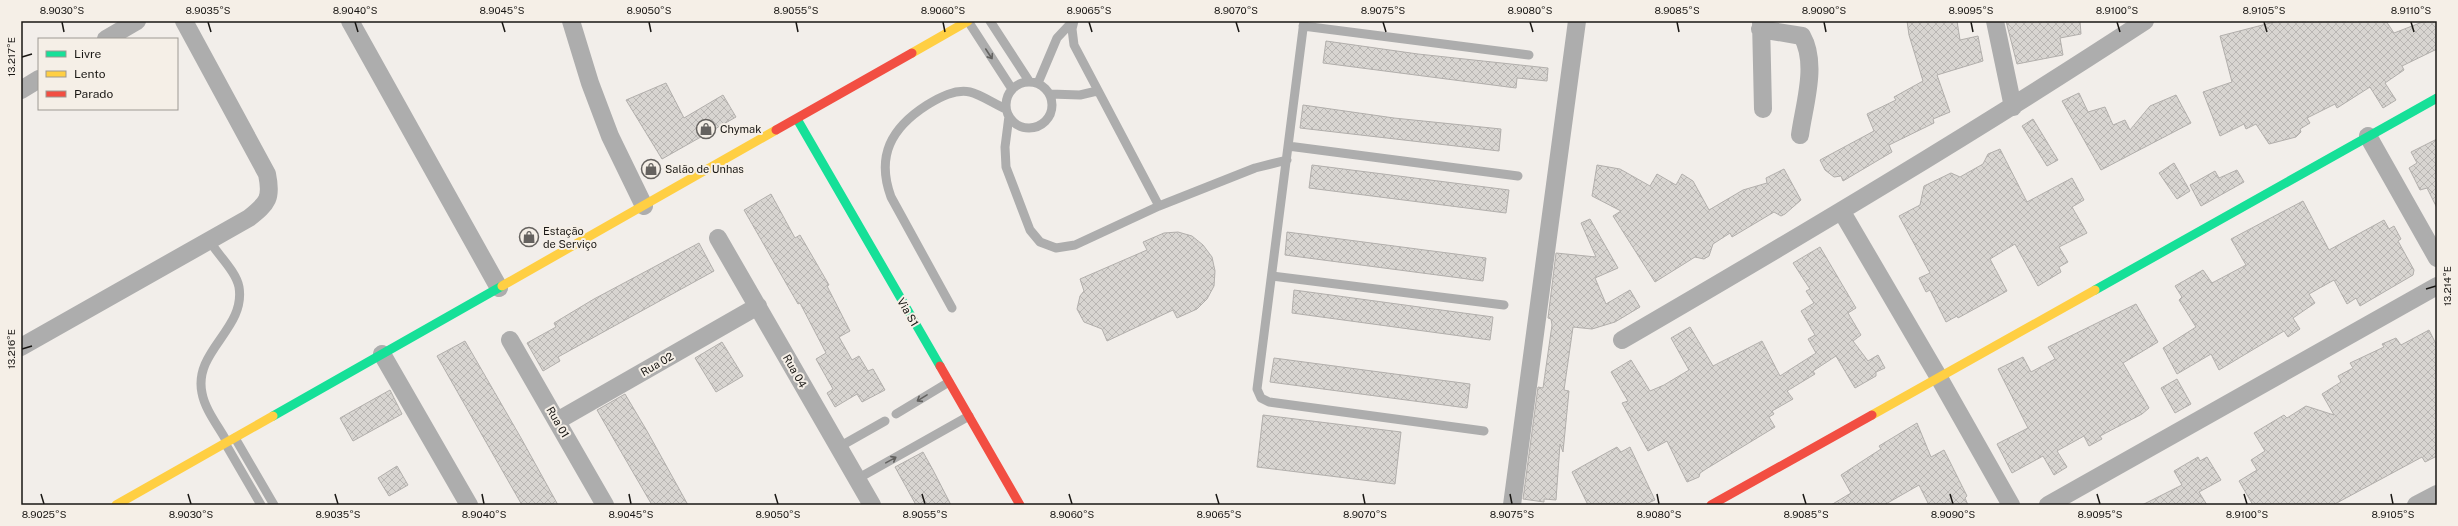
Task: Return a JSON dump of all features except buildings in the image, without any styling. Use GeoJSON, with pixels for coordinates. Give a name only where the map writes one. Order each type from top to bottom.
{"type":"FeatureCollection","features":[{"type":"Feature","properties":{"kind":"street"},"geometry":{"type":"LineString","coordinates":[[108,38],[137,21]]}},
{"type":"Feature","properties":{"kind":"street"},"geometry":{"type":"LineString","coordinates":[[21,346],[249,218],[264,206],[269,196],[267,174],[184,21]]}},
{"type":"Feature","properties":{"kind":"street"},"geometry":{"type":"LineString","coordinates":[[350,21],[499,288]]}},
{"type":"Feature","properties":{"kind":"street"},"geometry":{"type":"LineString","coordinates":[[571,21],[590,83],[610,136],[644,206]]}},
{"type":"Feature","properties":{"kind":"street"},"geometry":{"type":"LineString","coordinates":[[1512,505],[1577,21]]}},
{"type":"Feature","properties":{"kind":"street"},"geometry":{"type":"LineString","coordinates":[[1995,21],[2013,107]]}},
{"type":"Feature","properties":{"kind":"street"},"geometry":{"type":"LineString","coordinates":[[1622,340],[1842,212],[2013,107],[2145,21]]}},
{"type":"Feature","properties":{"kind":"street"},"geometry":{"type":"LineString","coordinates":[[116,505],[797,119],[965,22]]}},
{"type":"Feature","properties":{"kind":"street"},"geometry":{"type":"LineString","coordinates":[[1763,109],[1764,75],[1761,25],[1802,36],[1806,43],[1810,65],[1800,135]]}},
{"type":"Feature","properties":{"kind":"street"},"geometry":{"type":"LineString","coordinates":[[21,90],[38,80]]}},
{"type":"Feature","properties":{"kind":"street"},"geometry":{"type":"LineString","coordinates":[[1711,505],[1938,376],[2437,98]]}},
{"type":"Feature","properties":{"kind":"street","name":"Via S1"},"geometry":{"type":"LineString","coordinates":[[797,119],[1020,505]]}},
{"type":"Feature","properties":{"kind":"street"},"geometry":{"type":"LineString","coordinates":[[2368,136],[2437,258]]}},
{"type":"Feature","properties":{"kind":"street"},"geometry":{"type":"LineString","coordinates":[[1842,212],[1938,376],[2011,505]]}},
{"type":"Feature","properties":{"kind":"street","name":"Rua 04"},"geometry":{"type":"LineString","coordinates":[[718,238],[872,505]]}},
{"type":"Feature","properties":{"kind":"street"},"geometry":{"type":"LineString","coordinates":[[2048,505],[2437,286]]}},
{"type":"Feature","properties":{"kind":"street","name":"Rua 02"},"geometry":{"type":"LineString","coordinates":[[557,421],[758,306]]}},
{"type":"Feature","properties":{"kind":"street","name":"Rua 01"},"geometry":{"type":"LineString","coordinates":[[510,340],[605,505]]}},
{"type":"Feature","properties":{"kind":"street"},"geometry":{"type":"LineString","coordinates":[[382,354],[469,505]]}},
{"type":"Feature","properties":{"kind":"street"},"geometry":{"type":"LineString","coordinates":[[2416,505],[2437,494]]}},
{"type":"Feature","properties":{"kind":"lane"},"geometry":{"type":"LineString","coordinates":[[990,21],[1033,82],[1050,94],[1080,95],[1097,91]]}},
{"type":"Feature","properties":{"kind":"lane"},"geometry":{"type":"LineString","coordinates":[[1033,82],[1056,38],[1074,21]]}},
{"type":"Feature","properties":{"kind":"lane"},"geometry":{"type":"LineString","coordinates":[[1074,21],[1072,28],[1074,45],[1159,206]]}},
{"type":"Feature","properties":{"kind":"lane"},"geometry":{"type":"LineString","coordinates":[[965,22],[1012,88]]}},
{"type":"Feature","properties":{"kind":"lane"},"geometry":{"type":"LineString","coordinates":[[1484,431],[1269,402],[1261,398],[1257,389],[1304,23],[1530,55]]}},
{"type":"Feature","properties":{"kind":"lane"},"geometry":{"type":"LineString","coordinates":[[1033,82],[1020,83],[1012,88],[1006,102],[1008,112],[1005,147],[1006,167],[1030,230],[1040,242],[1056,248],[1075,245],[1159,206],[1255,168],[1287,160]]}},
{"type":"Feature","properties":{"kind":"lane"},"geometry":{"type":"LineString","coordinates":[[952,308],[891,197],[884,178],[886,158],[891,141],[909,116],[940,97],[957,92],[971,92],[1008,112],[1019,126],[1034,128],[1040,126],[1050,115],[1052,101],[1050,94]]}},
{"type":"Feature","properties":{"kind":"lane"},"geometry":{"type":"LineString","coordinates":[[1288,146],[1518,176]]}},
{"type":"Feature","properties":{"kind":"lane"},"geometry":{"type":"LineString","coordinates":[[209,240],[234,275],[238,286],[239,299],[232,323],[202,370],[201,382],[206,404],[229,441],[274,505]]}},
{"type":"Feature","properties":{"kind":"lane"},"geometry":{"type":"LineString","coordinates":[[1272,276],[1504,305]]}},
{"type":"Feature","properties":{"kind":"lane"},"geometry":{"type":"LineString","coordinates":[[896,414],[949,382]]}},
{"type":"Feature","properties":{"kind":"lane"},"geometry":{"type":"LineString","coordinates":[[857,479],[969,416]]}},
{"type":"Feature","properties":{"kind":"lane"},"geometry":{"type":"LineString","coordinates":[[839,447],[885,421]]}},
{"type":"Feature","properties":{"kind":"lane"},"geometry":{"type":"LineString","coordinates":[[229,441],[261,505]]}},
{"type":"Feature","properties":{"kind":"traffic: fast"},"geometry":{"type":"LineString","coordinates":[[2095,290],[2437,98]]}},
{"type":"Feature","properties":{"kind":"traffic: fast"},"geometry":{"type":"LineString","coordinates":[[797,119],[940,366]]}},
{"type":"Feature","properties":{"kind":"traffic: fast"},"geometry":{"type":"LineString","coordinates":[[273,416],[502,286]]}},
{"type":"Feature","properties":{"kind":"traffic: slow"},"geometry":{"type":"LineString","coordinates":[[912,53],[968,21]]}},
{"type":"Feature","properties":{"kind":"traffic: slow"},"geometry":{"type":"LineString","coordinates":[[502,286],[776,130]]}},
{"type":"Feature","properties":{"kind":"traffic: slow"},"geometry":{"type":"LineString","coordinates":[[1872,415],[2095,290]]}},
{"type":"Feature","properties":{"kind":"traffic: slow"},"geometry":{"type":"LineString","coordinates":[[116,505],[273,416]]}},
{"type":"Feature","properties":{"kind":"traffic: jam"},"geometry":{"type":"LineString","coordinates":[[776,130],[912,53]]}},
{"type":"Feature","properties":{"kind":"traffic: jam"},"geometry":{"type":"LineString","coordinates":[[940,366],[1020,505]]}},
{"type":"Feature","properties":{"kind":"traffic: jam"},"geometry":{"type":"LineString","coordinates":[[1711,505],[1872,415]]}},
{"type":"Feature","properties":{"kind":"place","name":"Chymak"},"geometry":{"type":"Point","coordinates":[706,129]}},
{"type":"Feature","properties":{"kind":"place","name":"Salão de Unhas"},"geometry":{"type":"Point","coordinates":[651,169]}},
{"type":"Feature","properties":{"kind":"place","name":"Estação de Serviço"},"geometry":{"type":"Point","coordinates":[529,237]}}]}
